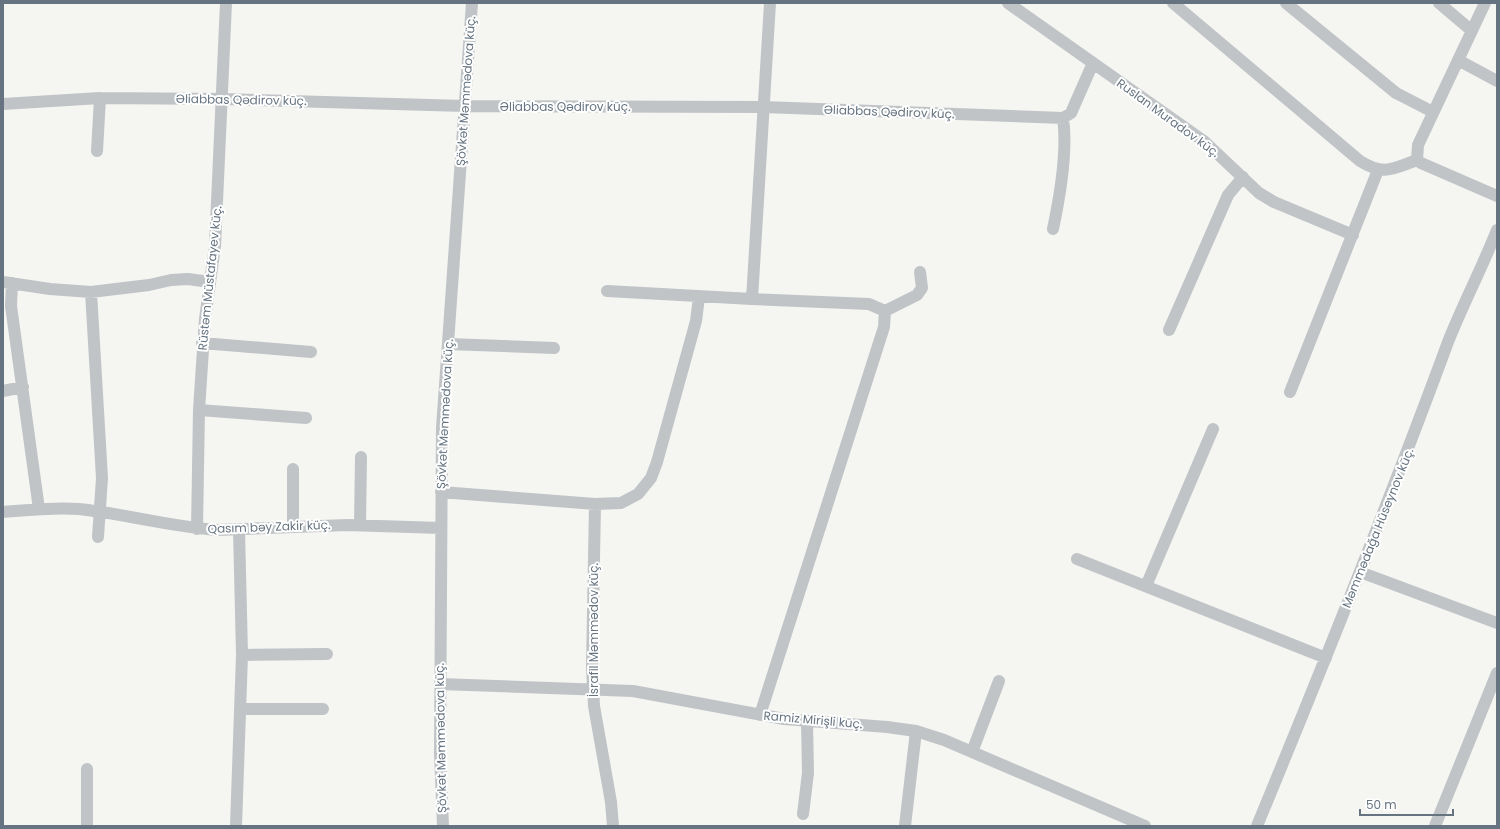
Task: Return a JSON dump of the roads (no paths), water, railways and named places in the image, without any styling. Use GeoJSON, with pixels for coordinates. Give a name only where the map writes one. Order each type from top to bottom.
{"type":"FeatureCollection","features":[{"type":"Feature","properties":{"kind":"street","name":"Rüstəm Müstafayev küç."},"geometry":{"type":"LineString","coordinates":[[197,528],[202,343],[215,246],[226,3]]}},
{"type":"Feature","properties":{"kind":"street","name":"Şövkət Məmmədova küç."},"geometry":{"type":"LineString","coordinates":[[443,826],[440,684],[442,428],[472,3]]}},
{"type":"Feature","properties":{"kind":"street"},"geometry":{"type":"LineString","coordinates":[[752,299],[770,3]]}},
{"type":"Feature","properties":{"kind":"street","name":"Ruslan Muradov küç."},"geometry":{"type":"LineString","coordinates":[[1008,3],[1205,142],[1259,193],[1274,202],[1353,235]]}},
{"type":"Feature","properties":{"kind":"street"},"geometry":{"type":"LineString","coordinates":[[1173,3],[1360,161],[1378,170],[1395,168],[1417,160]]}},
{"type":"Feature","properties":{"kind":"street"},"geometry":{"type":"LineString","coordinates":[[1286,3],[1396,93],[1433,112]]}},
{"type":"Feature","properties":{"kind":"street"},"geometry":{"type":"LineString","coordinates":[[1439,3],[1472,31]]}},
{"type":"Feature","properties":{"kind":"street"},"geometry":{"type":"LineString","coordinates":[[1417,160],[1418,145],[1485,3]]}},
{"type":"Feature","properties":{"kind":"street"},"geometry":{"type":"LineString","coordinates":[[1458,60],[1497,81]]}},
{"type":"Feature","properties":{"kind":"street"},"geometry":{"type":"LineString","coordinates":[[1053,229],[1061,194],[1065,131],[1063,118],[1071,113],[1093,64]]}},
{"type":"Feature","properties":{"kind":"street","name":"Əliabbas Qədirov küç."},"geometry":{"type":"LineString","coordinates":[[3,104],[100,98],[222,99],[465,106],[763,107],[1063,118]]}},
{"type":"Feature","properties":{"kind":"street"},"geometry":{"type":"LineString","coordinates":[[97,151],[100,98]]}},
{"type":"Feature","properties":{"kind":"street"},"geometry":{"type":"LineString","coordinates":[[1417,160],[1427,166],[1497,196]]}},
{"type":"Feature","properties":{"kind":"street"},"geometry":{"type":"LineString","coordinates":[[1290,392],[1378,170]]}},
{"type":"Feature","properties":{"kind":"street"},"geometry":{"type":"LineString","coordinates":[[1169,330],[1228,195],[1243,177]]}},
{"type":"Feature","properties":{"kind":"street","name":"Məmmədağa Hüseynov küç."},"geometry":{"type":"LineString","coordinates":[[1257,826],[1326,658],[1429,398],[1449,341],[1497,230]]}},
{"type":"Feature","properties":{"kind":"street"},"geometry":{"type":"LineString","coordinates":[[885,311],[917,295],[922,288],[920,272]]}},
{"type":"Feature","properties":{"kind":"street"},"geometry":{"type":"LineString","coordinates":[[39,509],[8,283],[91,292],[149,285],[171,280],[188,279],[210,282]]}},
{"type":"Feature","properties":{"kind":"street"},"geometry":{"type":"LineString","coordinates":[[607,291],[699,297],[869,304],[885,311]]}},
{"type":"Feature","properties":{"kind":"street"},"geometry":{"type":"LineString","coordinates":[[91,292],[102,478],[98,537]]}},
{"type":"Feature","properties":{"kind":"street"},"geometry":{"type":"LineString","coordinates":[[441,492],[595,504],[621,503],[638,494],[651,478],[657,462],[696,321],[699,297]]}},
{"type":"Feature","properties":{"kind":"street"},"geometry":{"type":"LineString","coordinates":[[760,715],[884,326],[885,311]]}},
{"type":"Feature","properties":{"kind":"street"},"geometry":{"type":"LineString","coordinates":[[202,343],[311,352]]}},
{"type":"Feature","properties":{"kind":"street"},"geometry":{"type":"LineString","coordinates":[[448,344],[554,348]]}},
{"type":"Feature","properties":{"kind":"street"},"geometry":{"type":"LineString","coordinates":[[3,391],[23,387]]}},
{"type":"Feature","properties":{"kind":"street"},"geometry":{"type":"LineString","coordinates":[[199,410],[306,418]]}},
{"type":"Feature","properties":{"kind":"street"},"geometry":{"type":"LineString","coordinates":[[1146,586],[1213,429]]}},
{"type":"Feature","properties":{"kind":"street"},"geometry":{"type":"LineString","coordinates":[[360,525],[362,457]]}},
{"type":"Feature","properties":{"kind":"street"},"geometry":{"type":"LineString","coordinates":[[293,469],[293,527]]}},
{"type":"Feature","properties":{"kind":"street","name":"İsrafil Məmmədov küç."},"geometry":{"type":"LineString","coordinates":[[595,504],[593,689],[594,706],[611,802],[613,826]]}},
{"type":"Feature","properties":{"kind":"street","name":"Qasım bəy Zakir küç."},"geometry":{"type":"LineString","coordinates":[[3,512],[39,509],[78,509],[197,528],[239,529],[360,525],[441,528]]}},
{"type":"Feature","properties":{"kind":"street"},"geometry":{"type":"LineString","coordinates":[[236,826],[242,655],[239,529]]}},
{"type":"Feature","properties":{"kind":"street"},"geometry":{"type":"LineString","coordinates":[[1077,559],[1326,658]]}},
{"type":"Feature","properties":{"kind":"street"},"geometry":{"type":"LineString","coordinates":[[1360,572],[1497,623]]}},
{"type":"Feature","properties":{"kind":"street"},"geometry":{"type":"LineString","coordinates":[[242,655],[327,654]]}},
{"type":"Feature","properties":{"kind":"street"},"geometry":{"type":"LineString","coordinates":[[1435,826],[1497,673]]}},
{"type":"Feature","properties":{"kind":"street"},"geometry":{"type":"LineString","coordinates":[[972,752],[999,681]]}},
{"type":"Feature","properties":{"kind":"street","name":"Ramiz Mirişli küç."},"geometry":{"type":"LineString","coordinates":[[440,684],[633,691],[760,715],[807,722],[842,722],[916,731],[944,740],[1145,826]]}},
{"type":"Feature","properties":{"kind":"street"},"geometry":{"type":"LineString","coordinates":[[241,709],[323,709]]}},
{"type":"Feature","properties":{"kind":"street"},"geometry":{"type":"LineString","coordinates":[[803,814],[808,773],[807,722]]}},
{"type":"Feature","properties":{"kind":"street"},"geometry":{"type":"LineString","coordinates":[[905,826],[916,731]]}},
{"type":"Feature","properties":{"kind":"street"},"geometry":{"type":"LineString","coordinates":[[87,768],[87,826]]}}]}
